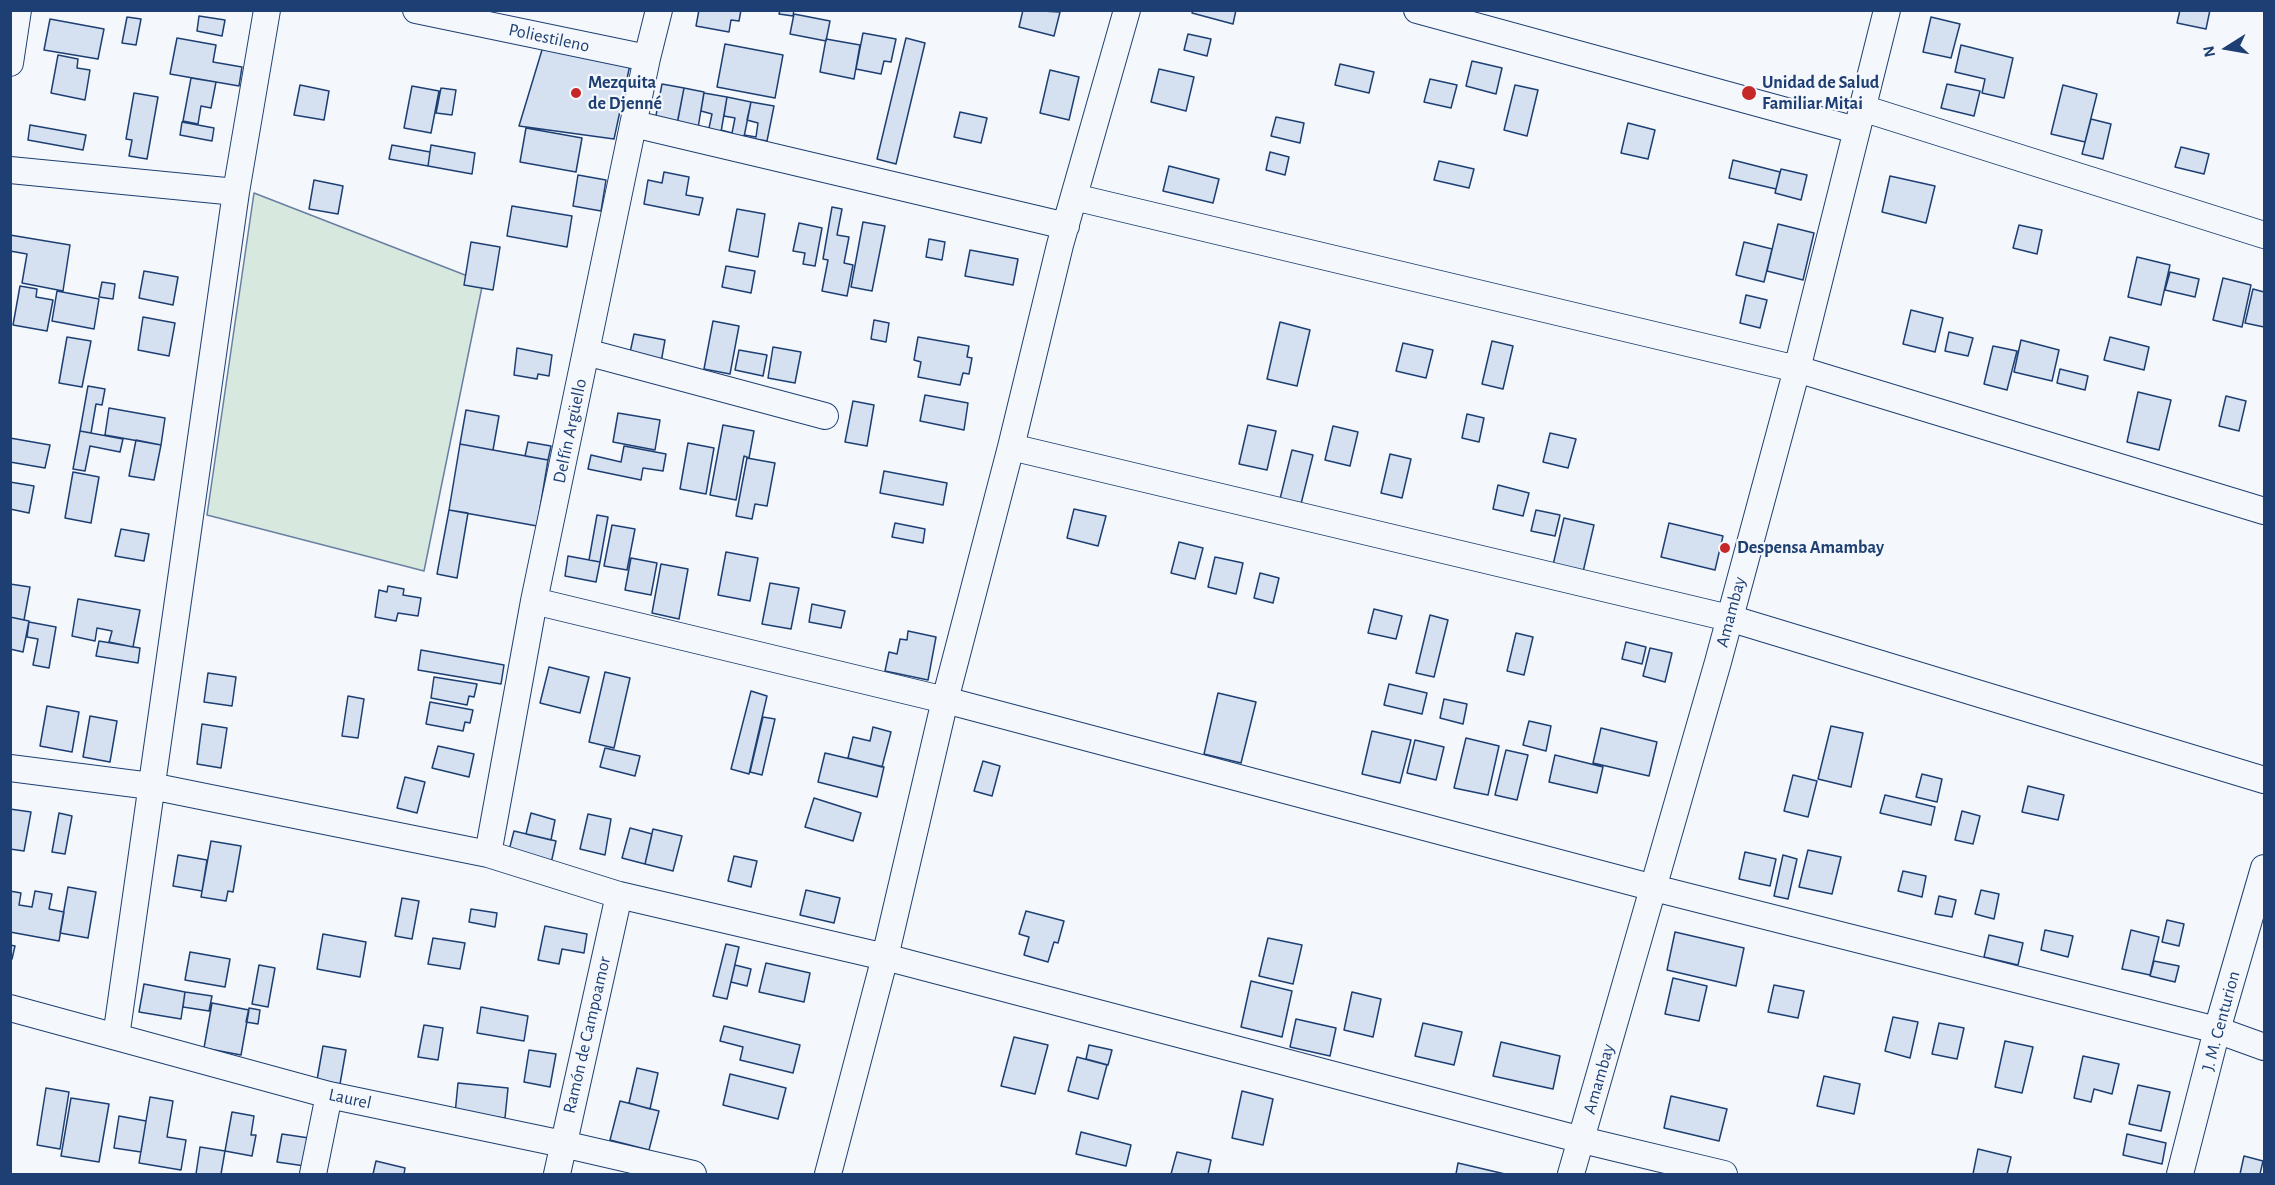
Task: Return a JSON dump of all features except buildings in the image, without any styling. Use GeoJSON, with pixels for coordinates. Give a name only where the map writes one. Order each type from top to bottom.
{"type":"FeatureCollection","features":[{"type":"Feature","properties":{"kind":"street"},"geometry":{"type":"LineString","coordinates":[[10,63],[18,10]]}},
{"type":"Feature","properties":{"kind":"street"},"geometry":{"type":"LineString","coordinates":[[116,1037],[236,192],[267,10]]}},
{"type":"Feature","properties":{"kind":"street","name":"Poliestileno"},"geometry":{"type":"LineString","coordinates":[[416,10],[647,58]]}},
{"type":"Feature","properties":{"kind":"street","name":"Delfín Argüello"},"geometry":{"type":"LineString","coordinates":[[488,854],[534,601],[647,58],[659,10]]}},
{"type":"Feature","properties":{"kind":"street"},"geometry":{"type":"LineString","coordinates":[[828,1174],[885,957],[945,700],[1066,226],[1127,10]]}},
{"type":"Feature","properties":{"kind":"street"},"geometry":{"type":"LineString","coordinates":[[1416,10],[1859,119],[2265,235]]}},
{"type":"Feature","properties":{"kind":"street","name":"Amambay"},"geometry":{"type":"LineString","coordinates":[[1571,1174],[1654,888],[1797,369],[1887,10]]}},
{"type":"Feature","properties":{"kind":"street"},"geometry":{"type":"LineString","coordinates":[[634,124],[1066,226]]}},
{"type":"Feature","properties":{"kind":"street"},"geometry":{"type":"LineString","coordinates":[[10,170],[236,192]]}},
{"type":"Feature","properties":{"kind":"street"},"geometry":{"type":"LineString","coordinates":[[1074,197],[1797,369],[2265,511]]}},
{"type":"Feature","properties":{"kind":"street"},"geometry":{"type":"LineString","coordinates":[[586,352],[825,416]]}},
{"type":"Feature","properties":{"kind":"street"},"geometry":{"type":"LineString","coordinates":[[1011,447],[1729,618],[2265,780]]}},
{"type":"Feature","properties":{"kind":"street"},"geometry":{"type":"LineString","coordinates":[[534,601],[945,700],[1654,888],[2217,1030],[2265,1047]]}},
{"type":"Feature","properties":{"kind":"street"},"geometry":{"type":"LineString","coordinates":[[10,768],[152,786],[488,854],[619,895],[885,957],[1582,1140],[1724,1174]]}},
{"type":"Feature","properties":{"kind":"street","name":"J. M. Centurion"},"geometry":{"type":"LineString","coordinates":[[2180,1174],[2217,1030],[2265,868]]}},
{"type":"Feature","properties":{"kind":"street","name":"Ramón de Campoamor"},"geometry":{"type":"LineString","coordinates":[[557,1174],[619,895]]}},
{"type":"Feature","properties":{"kind":"street","name":"Laurel"},"geometry":{"type":"LineString","coordinates":[[10,1008],[329,1095],[693,1174]]}},
{"type":"Feature","properties":{"kind":"street"},"geometry":{"type":"LineString","coordinates":[[313,1174],[329,1095]]}},
{"type":"Feature","properties":{"kind":"shaded area"},"geometry":{"type":"Polygon","coordinates":[[[254,193],[483,282],[424,571],[207,515],[254,193]]]}},
{"type":"Feature","properties":{"kind":"place","name":"Mezquita de Djenné"},"geometry":{"type":"Point","coordinates":[576,93]}},
{"type":"Feature","properties":{"kind":"place","name":"Unidad de Salud Familiar Mitai"},"geometry":{"type":"Point","coordinates":[1749,93]}},
{"type":"Feature","properties":{"kind":"place","name":"Despensa Amambay"},"geometry":{"type":"Point","coordinates":[1725,548]}}]}
